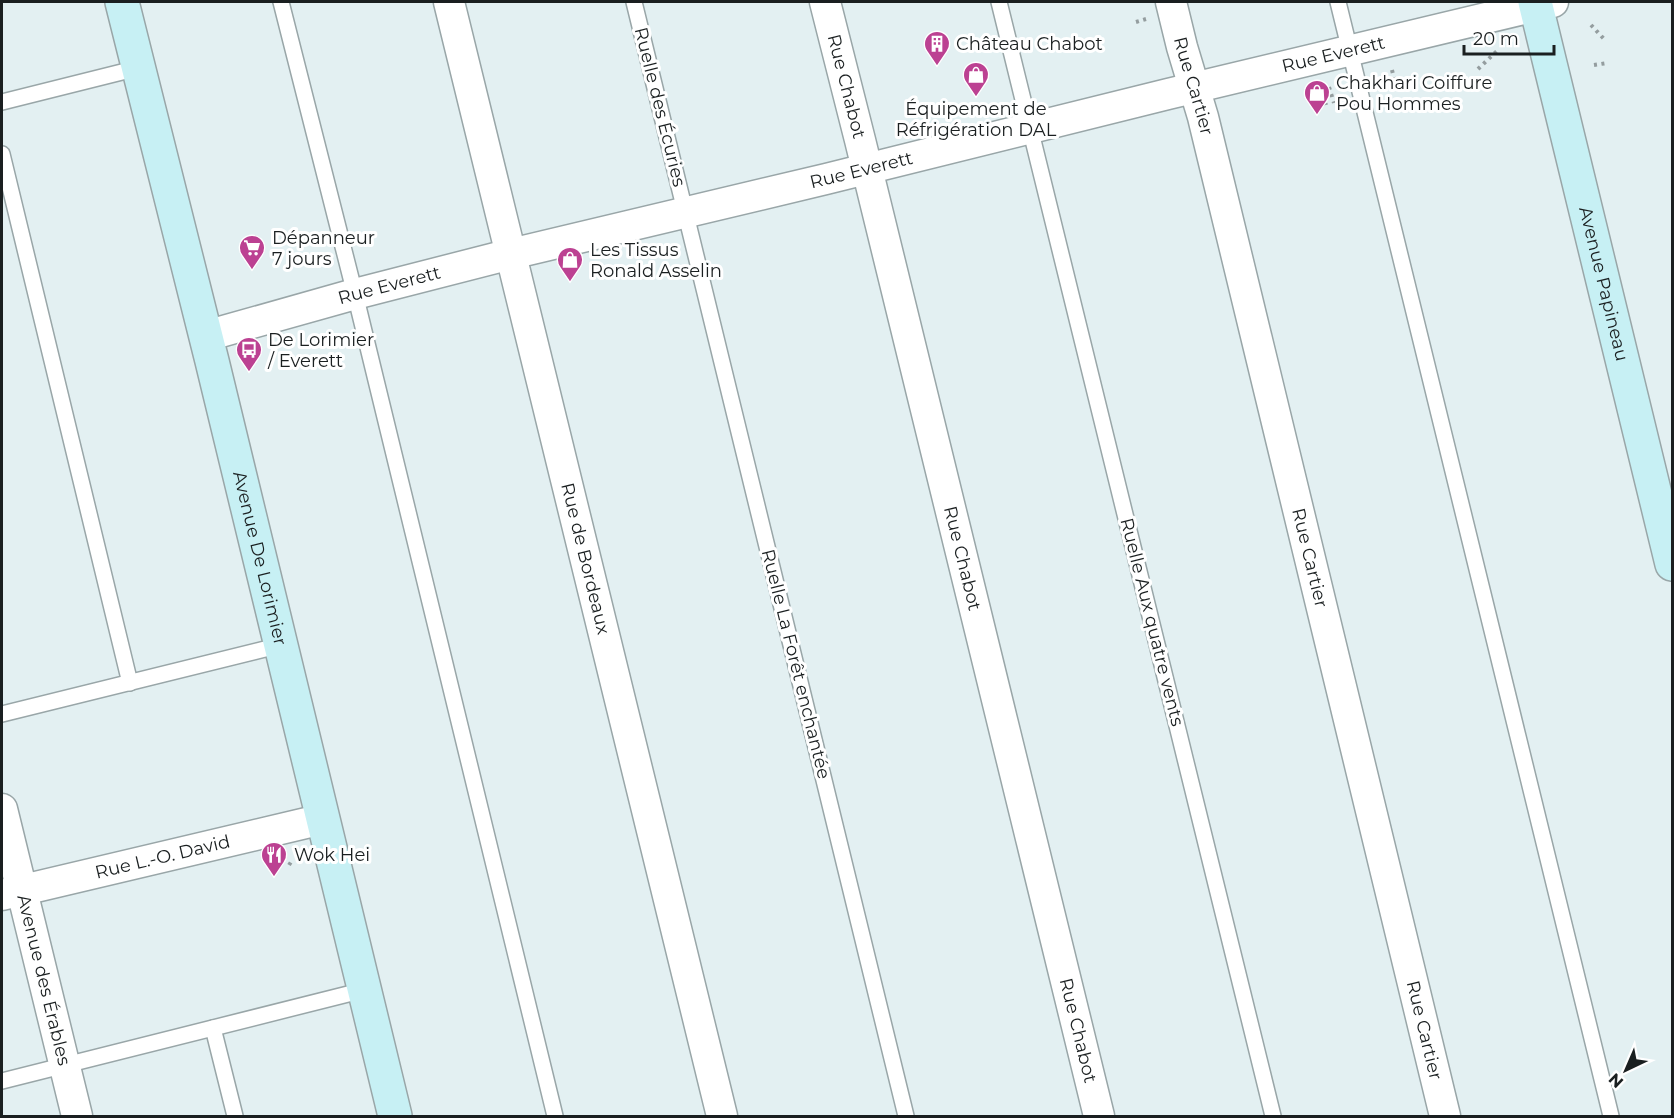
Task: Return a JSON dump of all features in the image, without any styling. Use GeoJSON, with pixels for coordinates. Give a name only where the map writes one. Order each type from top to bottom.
{"type":"FeatureCollection","features":[{"type":"Feature","properties":{"kind":"main road","name":"Avenue De Lorimier"},"geometry":{"type":"LineString","coordinates":[[122,2],[206,336],[395,1116]]}},
{"type":"Feature","properties":{"kind":"main road","name":"Avenue Papineau"},"geometry":{"type":"LineString","coordinates":[[1541,3],[1672,564]]}},
{"type":"Feature","properties":{"kind":"street","name":"Rue de Bordeaux"},"geometry":{"type":"LineString","coordinates":[[449,2],[722,1116]]}},
{"type":"Feature","properties":{"kind":"street","name":"Rue Chabot"},"geometry":{"type":"LineString","coordinates":[[825,2],[1099,1116]]}},
{"type":"Feature","properties":{"kind":"street","name":"Rue Cartier"},"geometry":{"type":"LineString","coordinates":[[1171,2],[1211,152],[1445,1116]]}},
{"type":"Feature","properties":{"kind":"street","name":"Rue Everett"},"geometry":{"type":"LineString","coordinates":[[206,336],[355,294],[511,254],[1541,3]]}},
{"type":"Feature","properties":{"kind":"street","name":"Avenue des Érables"},"geometry":{"type":"LineString","coordinates":[[2,809],[12,893],[64,1066],[76,1116]]}},
{"type":"Feature","properties":{"kind":"street","name":"Rue L.-O. David"},"geometry":{"type":"LineString","coordinates":[[12,893],[322,819]]}},
{"type":"Feature","properties":{"kind":"lane"},"geometry":{"type":"LineString","coordinates":[[281,2],[355,294],[555,1116]]}},
{"type":"Feature","properties":{"kind":"lane","name":"Ruelle des Écuries"},"geometry":{"type":"LineString","coordinates":[[634,2],[686,212]]}},
{"type":"Feature","properties":{"kind":"lane","name":"Ruelle Aux quatre vents"},"geometry":{"type":"LineString","coordinates":[[999,2],[1273,1116]]}},
{"type":"Feature","properties":{"kind":"lane"},"geometry":{"type":"LineString","coordinates":[[1338,2],[1611,1116]]}},
{"type":"Feature","properties":{"kind":"lane"},"geometry":{"type":"LineString","coordinates":[[2,102],[138,68]]}},
{"type":"Feature","properties":{"kind":"lane"},"geometry":{"type":"LineString","coordinates":[[2,154],[130,683]]}},
{"type":"Feature","properties":{"kind":"lane","name":"Ruelle La Forêt enchantée"},"geometry":{"type":"LineString","coordinates":[[686,212],[906,1116]]}},
{"type":"Feature","properties":{"kind":"lane"},"geometry":{"type":"LineString","coordinates":[[2,714],[281,645]]}},
{"type":"Feature","properties":{"kind":"lane"},"geometry":{"type":"LineString","coordinates":[[2,1082],[364,990]]}},
{"type":"Feature","properties":{"kind":"lane"},"geometry":{"type":"LineString","coordinates":[[213,1028],[235,1116]]}},
{"type":"Feature","properties":{"kind":"path"},"geometry":{"type":"LineString","coordinates":[[1591,26],[1604,39]]}},
{"type":"Feature","properties":{"kind":"path"},"geometry":{"type":"LineString","coordinates":[[1478,69],[1498,50]]}},
{"type":"Feature","properties":{"kind":"path"},"geometry":{"type":"LineString","coordinates":[[1594,65],[1607,63]]}},
{"type":"Feature","properties":{"kind":"path"},"geometry":{"type":"LineString","coordinates":[[1392,70],[1396,86]]}},
{"type":"Feature","properties":{"kind":"path"},"geometry":{"type":"LineString","coordinates":[[1329,86],[1334,103]]}},
{"type":"Feature","properties":{"kind":"path"},"geometry":{"type":"LineString","coordinates":[[1320,88],[1326,105]]}},
{"type":"Feature","properties":{"kind":"path"},"geometry":{"type":"LineString","coordinates":[[1312,90],[1318,107]]}},
{"type":"Feature","properties":{"kind":"place","name":"Château Chabot"},"geometry":{"type":"Point","coordinates":[937,67]}},
{"type":"Feature","properties":{"kind":"place","name":"Équipement de Réfrigération DAL"},"geometry":{"type":"Point","coordinates":[976,98]}},
{"type":"Feature","properties":{"kind":"place","name":"Chakhari Coiffure Pou Hommes"},"geometry":{"type":"Point","coordinates":[1317,116]}},
{"type":"Feature","properties":{"kind":"place","name":"Dépanneur 7 jours"},"geometry":{"type":"Point","coordinates":[252,271]}},
{"type":"Feature","properties":{"kind":"place","name":"Les Tissus Ronald Asselin"},"geometry":{"type":"Point","coordinates":[570,283]}},
{"type":"Feature","properties":{"kind":"place","name":"De Lorimier / Everett"},"geometry":{"type":"Point","coordinates":[249,373]}},
{"type":"Feature","properties":{"kind":"place","name":"Wok Hei"},"geometry":{"type":"Point","coordinates":[274,878]}}]}
